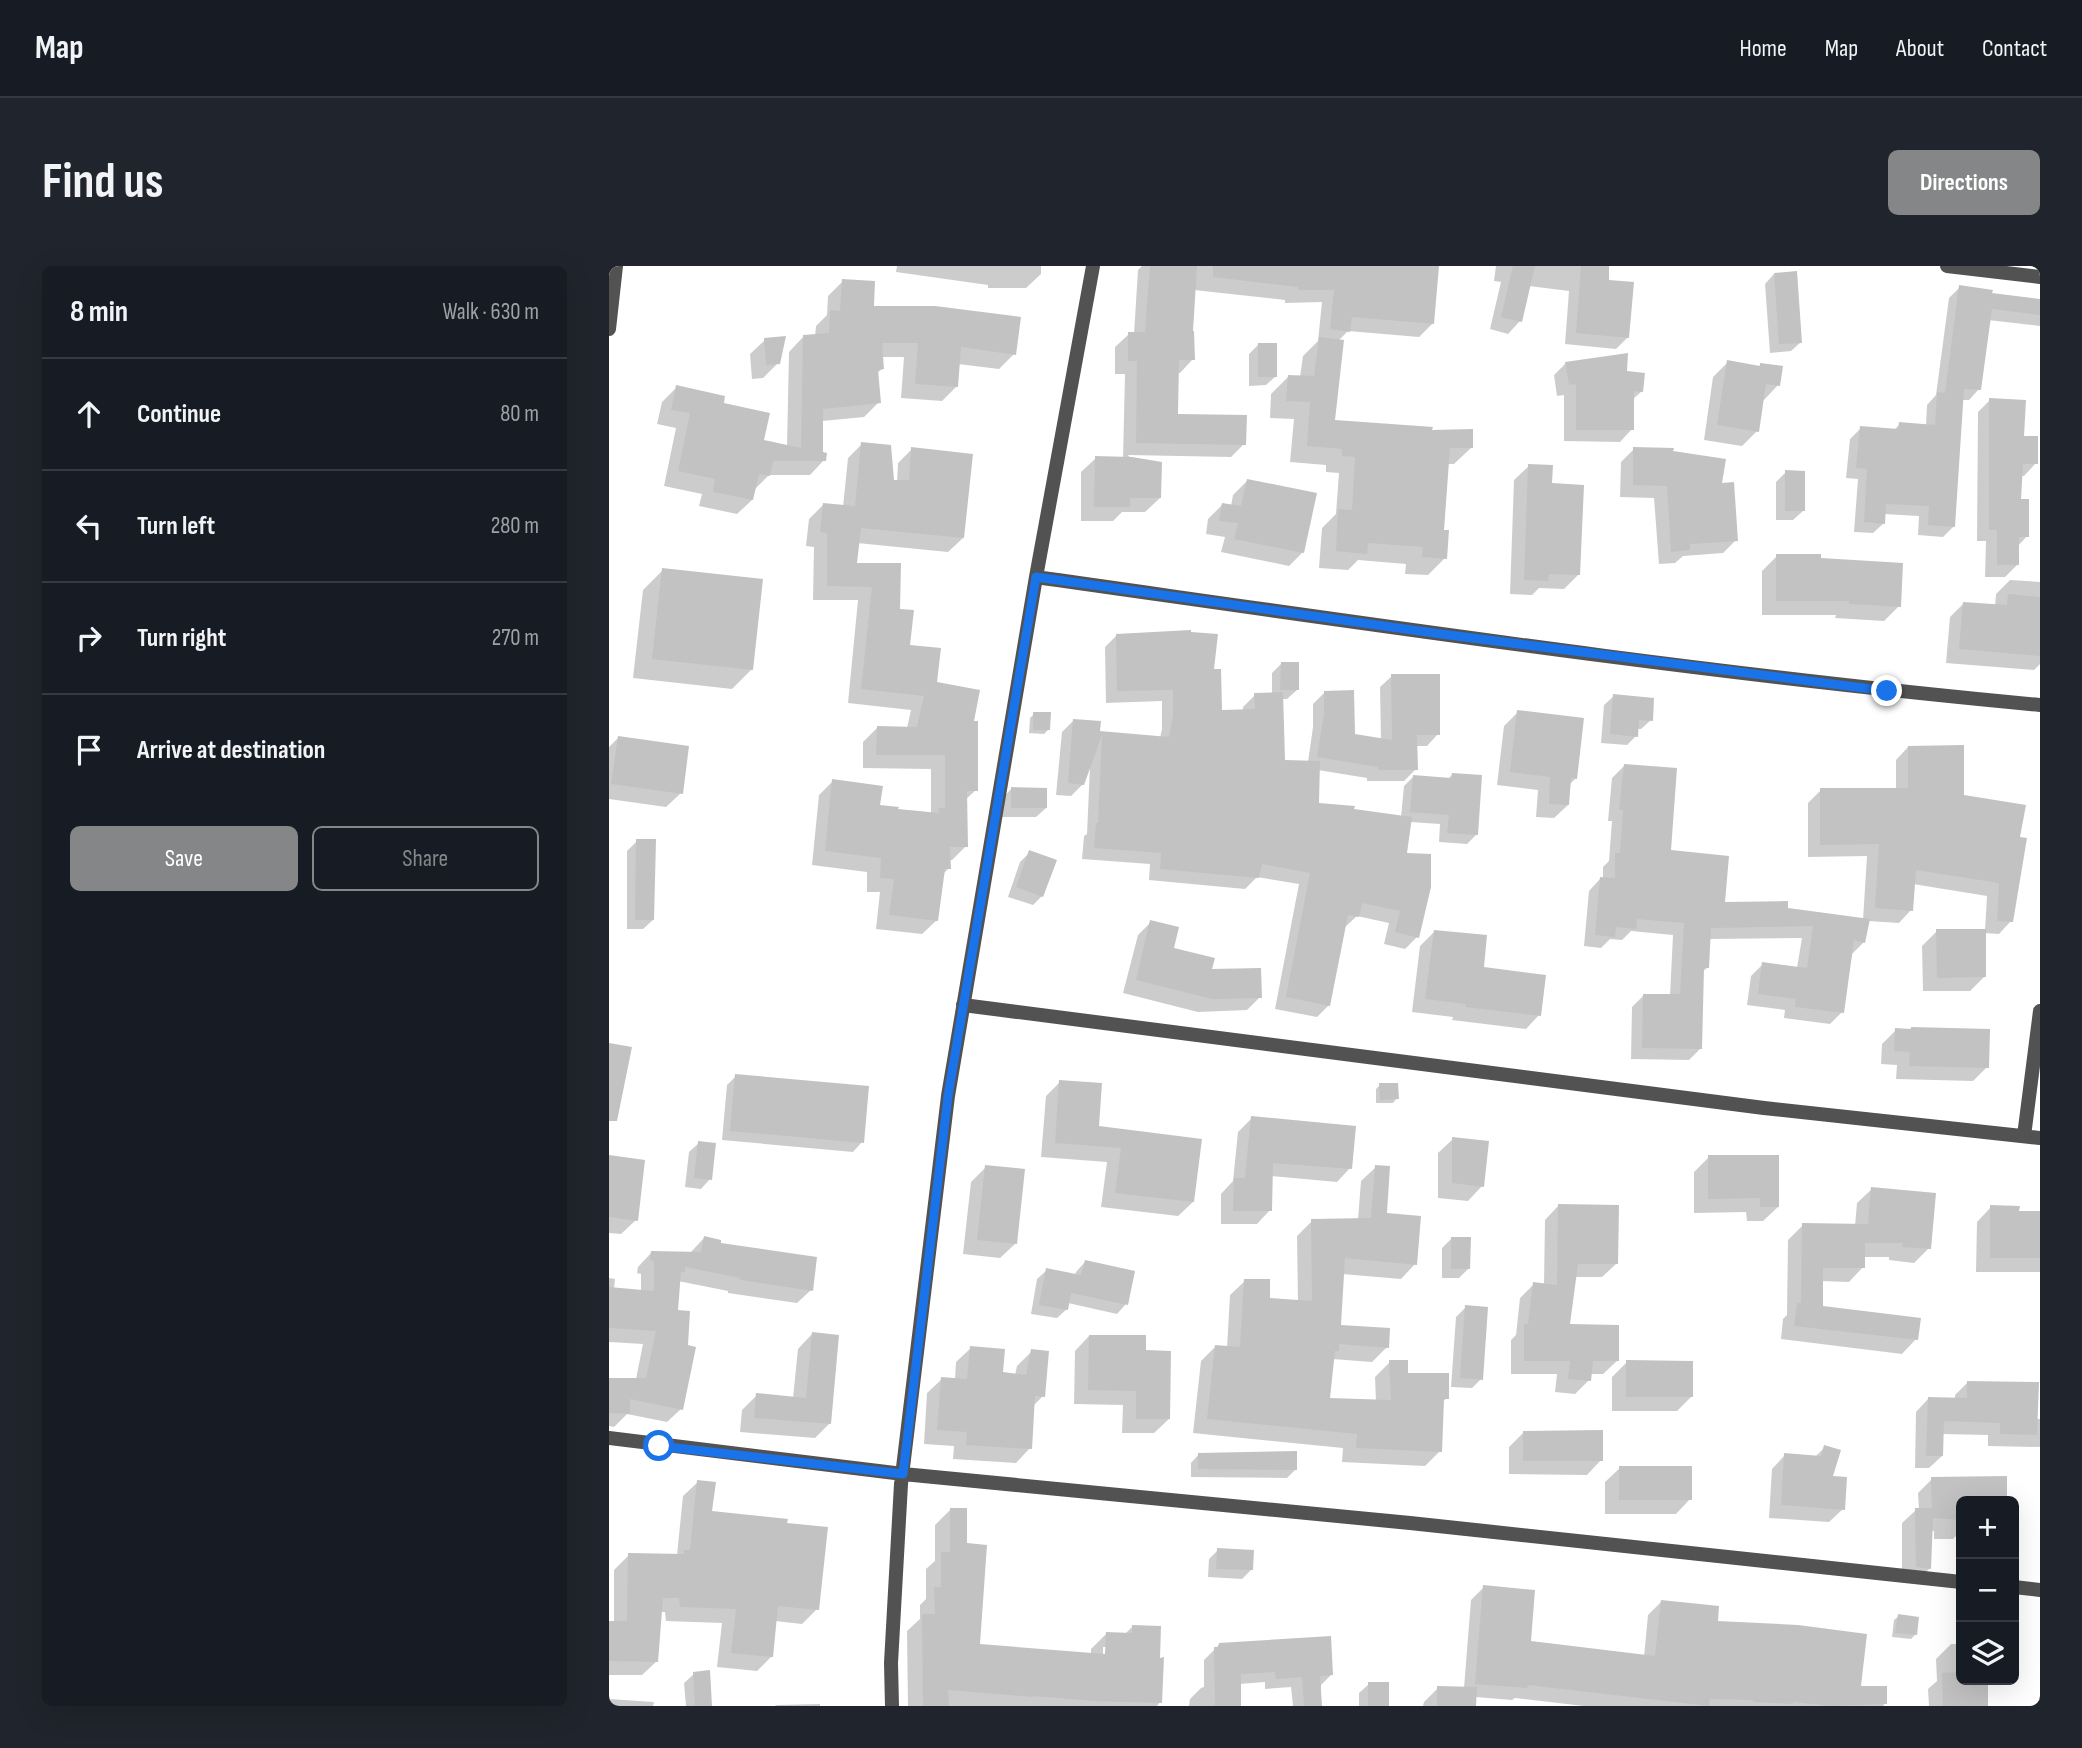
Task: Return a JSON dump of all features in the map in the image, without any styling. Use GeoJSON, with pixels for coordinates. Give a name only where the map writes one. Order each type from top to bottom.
{"type":"FeatureCollection","features":[{"type":"Feature","properties":{"kind":"street"},"geometry":{"type":"LineString","coordinates":[[609,329],[616,266]]}},
{"type":"Feature","properties":{"kind":"street"},"geometry":{"type":"LineString","coordinates":[[893,1706],[891,1663],[903,1474],[948,1096],[1036,577],[1093,266]]}},
{"type":"Feature","properties":{"kind":"street"},"geometry":{"type":"LineString","coordinates":[[1947,266],[2040,277]]}},
{"type":"Feature","properties":{"kind":"street"},"geometry":{"type":"LineString","coordinates":[[1036,577],[1441,634],[1887,691],[2040,705]]}},
{"type":"Feature","properties":{"kind":"street"},"geometry":{"type":"LineString","coordinates":[[964,1005],[1764,1108],[2040,1138]]}},
{"type":"Feature","properties":{"kind":"street"},"geometry":{"type":"LineString","coordinates":[[2024,1136],[2040,1011]]}},
{"type":"Feature","properties":{"kind":"street"},"geometry":{"type":"LineString","coordinates":[[609,1438],[903,1474],[1411,1523],[1956,1581]]}},
{"type":"Feature","properties":{"kind":"street"},"geometry":{"type":"LineString","coordinates":[[2019,1588],[2040,1590]]}},
{"type":"Feature","properties":{"kind":"building"},"geometry":{"type":"Polygon","coordinates":[[[1150,266],[1197,266],[1193,331],[1195,360],[1179,360],[1178,414],[1247,415],[1246,445],[1136,443],[1137,361],[1128,361],[1128,332],[1145,332],[1150,266]]]}},
{"type":"Feature","properties":{"kind":"building"},"geometry":{"type":"Polygon","coordinates":[[[1213,266],[1439,266],[1434,324],[1352,317],[1350,332],[1330,329],[1334,290],[1298,290],[1298,287],[1213,277],[1213,266]]]}},
{"type":"Feature","properties":{"kind":"building"},"geometry":{"type":"Polygon","coordinates":[[[1513,266],[1535,266],[1522,322],[1501,317],[1513,266]]]}},
{"type":"Feature","properties":{"kind":"building"},"geometry":{"type":"Polygon","coordinates":[[[1581,266],[1609,266],[1609,280],[1634,282],[1629,338],[1576,333],[1581,266]]]}},
{"type":"Feature","properties":{"kind":"building"},"geometry":{"type":"Polygon","coordinates":[[[1797,271],[1802,343],[1779,344],[1774,273],[1797,271]]]}},
{"type":"Feature","properties":{"kind":"building"},"geometry":{"type":"Polygon","coordinates":[[[842,279],[875,281],[874,306],[935,306],[1021,317],[1016,355],[961,347],[958,387],[915,384],[918,343],[882,343],[884,369],[878,370],[881,403],[823,409],[823,452],[827,453],[826,461],[773,461],[770,476],[759,474],[753,500],[713,492],[715,479],[678,471],[690,413],[671,410],[676,385],[725,396],[724,403],[770,413],[764,440],[801,448],[803,335],[829,333],[830,310],[840,311],[842,279]]]}},
{"type":"Feature","properties":{"kind":"building"},"geometry":{"type":"Polygon","coordinates":[[[1959,285],[1993,290],[1992,293],[2040,299],[2040,315],[1992,309],[1981,390],[1964,389],[1955,527],[1928,525],[1929,506],[1886,504],[1885,524],[1864,522],[1867,469],[1856,468],[1860,426],[1898,429],[1899,422],[1935,425],[1937,392],[1945,393],[1959,285]]]}},
{"type":"Feature","properties":{"kind":"building"},"geometry":{"type":"Polygon","coordinates":[[[786,336],[780,364],[766,365],[764,338],[786,336]]]}},
{"type":"Feature","properties":{"kind":"building"},"geometry":{"type":"Polygon","coordinates":[[[1319,337],[1344,340],[1335,420],[1433,427],[1432,430],[1473,429],[1473,448],[1450,448],[1444,530],[1449,530],[1447,559],[1422,557],[1423,547],[1368,543],[1367,554],[1336,551],[1338,509],[1352,510],[1355,457],[1342,456],[1342,449],[1307,446],[1310,402],[1286,401],[1288,375],[1314,376],[1319,337]]]}},
{"type":"Feature","properties":{"kind":"building"},"geometry":{"type":"Polygon","coordinates":[[[1258,343],[1277,343],[1277,377],[1258,377],[1258,343]]]}},
{"type":"Feature","properties":{"kind":"building"},"geometry":{"type":"Polygon","coordinates":[[[1628,353],[1627,371],[1645,373],[1643,392],[1634,391],[1634,430],[1576,430],[1576,384],[1569,385],[1565,362],[1628,353]]]}},
{"type":"Feature","properties":{"kind":"building"},"geometry":{"type":"Polygon","coordinates":[[[1727,360],[1760,366],[1760,363],[1783,366],[1780,386],[1766,384],[1759,432],[1717,425],[1727,360]]]}},
{"type":"Feature","properties":{"kind":"building"},"geometry":{"type":"Polygon","coordinates":[[[1989,398],[2026,400],[2024,436],[2038,436],[2038,464],[2023,464],[2021,499],[2029,499],[2029,537],[2019,537],[2019,565],[1997,565],[1997,530],[1989,530],[1989,398]]]}},
{"type":"Feature","properties":{"kind":"building"},"geometry":{"type":"Polygon","coordinates":[[[861,442],[891,445],[894,480],[909,480],[911,447],[973,454],[964,538],[861,528],[857,563],[901,563],[900,609],[914,610],[910,645],[941,648],[937,682],[980,690],[974,721],[978,721],[978,791],[967,791],[968,847],[950,847],[951,869],[945,869],[938,921],[889,915],[894,879],[880,878],[881,858],[825,851],[832,779],[883,786],[880,805],[939,813],[938,808],[945,808],[945,755],[876,755],[877,726],[917,727],[924,696],[861,689],[872,587],[827,586],[827,533],[820,532],[823,503],[855,506],[861,442]]]}},
{"type":"Feature","properties":{"kind":"building"},"geometry":{"type":"Polygon","coordinates":[[[1633,447],[1674,448],[1673,451],[1726,459],[1722,483],[1734,482],[1738,541],[1690,544],[1690,550],[1671,552],[1667,486],[1633,485],[1633,447]]]}},
{"type":"Feature","properties":{"kind":"building"},"geometry":{"type":"Polygon","coordinates":[[[1095,456],[1132,457],[1162,462],[1161,498],[1130,498],[1130,507],[1094,507],[1095,456]]]}},
{"type":"Feature","properties":{"kind":"building"},"geometry":{"type":"Polygon","coordinates":[[[1528,464],[1553,465],[1552,483],[1584,485],[1580,575],[1549,574],[1548,581],[1524,580],[1528,464]]]}},
{"type":"Feature","properties":{"kind":"building"},"geometry":{"type":"Polygon","coordinates":[[[1785,470],[1805,471],[1805,511],[1785,511],[1785,470]]]}},
{"type":"Feature","properties":{"kind":"building"},"geometry":{"type":"Polygon","coordinates":[[[1247,479],[1317,493],[1304,553],[1234,539],[1238,523],[1219,521],[1222,503],[1241,506],[1247,479]]]}},
{"type":"Feature","properties":{"kind":"building"},"geometry":{"type":"Polygon","coordinates":[[[1776,554],[1821,554],[1821,558],[1903,563],[1901,607],[1849,604],[1849,601],[1776,601],[1776,554]]]}},
{"type":"Feature","properties":{"kind":"building"},"geometry":{"type":"Polygon","coordinates":[[[662,568],[763,579],[753,670],[652,659],[662,568]]]}},
{"type":"Feature","properties":{"kind":"building"},"geometry":{"type":"Polygon","coordinates":[[[2008,594],[2040,597],[2040,656],[1959,649],[1963,602],[2007,605],[2008,594]]]}},
{"type":"Feature","properties":{"kind":"building"},"geometry":{"type":"Polygon","coordinates":[[[1191,630],[1218,634],[1214,669],[1221,669],[1222,710],[1255,709],[1254,693],[1283,692],[1285,760],[1320,761],[1319,803],[1355,806],[1354,809],[1412,817],[1407,853],[1431,854],[1431,887],[1419,938],[1395,932],[1400,911],[1362,903],[1359,917],[1348,915],[1330,1006],[1286,997],[1310,873],[1262,864],[1259,878],[1160,869],[1161,853],[1094,848],[1098,823],[1102,735],[1084,785],[1068,783],[1073,719],[1101,721],[1100,731],[1169,737],[1173,716],[1173,690],[1117,691],[1116,634],[1191,630]]]}},
{"type":"Feature","properties":{"kind":"building"},"geometry":{"type":"Polygon","coordinates":[[[1281,662],[1299,662],[1299,690],[1280,690],[1281,662]]]}},
{"type":"Feature","properties":{"kind":"building"},"geometry":{"type":"Polygon","coordinates":[[[1391,674],[1440,674],[1440,735],[1417,735],[1418,770],[1378,770],[1378,767],[1317,757],[1324,714],[1324,691],[1354,690],[1355,734],[1392,740],[1391,674]]]}},
{"type":"Feature","properties":{"kind":"building"},"geometry":{"type":"Polygon","coordinates":[[[1613,694],[1654,698],[1653,721],[1639,720],[1638,737],[1610,734],[1613,694]]]}},
{"type":"Feature","properties":{"kind":"building"},"geometry":{"type":"Polygon","coordinates":[[[1517,710],[1584,718],[1577,779],[1571,778],[1569,805],[1549,804],[1550,777],[1510,772],[1517,710]]]}},
{"type":"Feature","properties":{"kind":"building"},"geometry":{"type":"Polygon","coordinates":[[[1033,712],[1051,712],[1050,730],[1033,730],[1033,712]]]}},
{"type":"Feature","properties":{"kind":"building"},"geometry":{"type":"Polygon","coordinates":[[[618,736],[689,746],[683,794],[611,784],[618,736]]]}},
{"type":"Feature","properties":{"kind":"building"},"geometry":{"type":"Polygon","coordinates":[[[1964,745],[1964,795],[2026,805],[2020,837],[2027,838],[2013,922],[1997,921],[1999,883],[1916,870],[1913,911],[1875,908],[1879,844],[1820,845],[1820,788],[1908,788],[1908,746],[1964,745]]]}},
{"type":"Feature","properties":{"kind":"building"},"geometry":{"type":"Polygon","coordinates":[[[1624,764],[1677,768],[1671,850],[1729,856],[1725,902],[1788,901],[1788,908],[1870,919],[1865,943],[1854,940],[1844,1013],[1795,1007],[1796,999],[1758,994],[1762,962],[1807,968],[1813,926],[1711,928],[1709,968],[1704,968],[1702,1049],[1642,1048],[1643,994],[1680,994],[1684,923],[1637,919],[1636,929],[1616,927],[1615,937],[1595,935],[1600,877],[1615,878],[1615,853],[1620,853],[1623,810],[1619,810],[1624,764]]]}},
{"type":"Feature","properties":{"kind":"building"},"geometry":{"type":"Polygon","coordinates":[[[1452,773],[1482,775],[1478,835],[1447,833],[1449,815],[1410,812],[1413,775],[1451,778],[1452,773]]]}},
{"type":"Feature","properties":{"kind":"building"},"geometry":{"type":"Polygon","coordinates":[[[1011,787],[1047,788],[1047,808],[1011,808],[1011,787]]]}},
{"type":"Feature","properties":{"kind":"building"},"geometry":{"type":"Polygon","coordinates":[[[636,839],[656,839],[654,920],[635,920],[636,839]]]}},
{"type":"Feature","properties":{"kind":"building"},"geometry":{"type":"Polygon","coordinates":[[[1029,850],[1057,860],[1043,897],[1016,887],[1029,850]]]}},
{"type":"Feature","properties":{"kind":"building"},"geometry":{"type":"Polygon","coordinates":[[[1150,920],[1179,927],[1174,948],[1215,958],[1212,969],[1261,968],[1262,998],[1212,999],[1136,980],[1150,920]]]}},
{"type":"Feature","properties":{"kind":"building"},"geometry":{"type":"Polygon","coordinates":[[[1936,929],[1986,929],[1986,977],[1937,978],[1936,929]]]}},
{"type":"Feature","properties":{"kind":"building"},"geometry":{"type":"Polygon","coordinates":[[[1434,930],[1487,935],[1484,967],[1546,975],[1541,1016],[1465,1007],[1466,1004],[1425,999],[1434,930]]]}},
{"type":"Feature","properties":{"kind":"building"},"geometry":{"type":"Polygon","coordinates":[[[1895,1028],[1990,1029],[1989,1068],[1909,1066],[1910,1052],[1894,1051],[1895,1028]]]}},
{"type":"Feature","properties":{"kind":"building"},"geometry":{"type":"Polygon","coordinates":[[[609,1043],[632,1047],[617,1121],[609,1121],[609,1043]]]}},
{"type":"Feature","properties":{"kind":"building"},"geometry":{"type":"Polygon","coordinates":[[[735,1074],[869,1086],[864,1143],[730,1131],[735,1074]]]}},
{"type":"Feature","properties":{"kind":"building"},"geometry":{"type":"Polygon","coordinates":[[[1059,1080],[1102,1083],[1099,1126],[1202,1139],[1194,1202],[1115,1193],[1121,1148],[1055,1143],[1059,1080]]]}},
{"type":"Feature","properties":{"kind":"building"},"geometry":{"type":"Polygon","coordinates":[[[1379,1083],[1398,1083],[1399,1099],[1380,1100],[1379,1083]]]}},
{"type":"Feature","properties":{"kind":"building"},"geometry":{"type":"Polygon","coordinates":[[[1251,1116],[1356,1126],[1352,1169],[1273,1163],[1272,1211],[1233,1211],[1234,1178],[1245,1178],[1251,1116]]]}},
{"type":"Feature","properties":{"kind":"building"},"geometry":{"type":"Polygon","coordinates":[[[1452,1137],[1489,1141],[1484,1187],[1452,1183],[1452,1137]]]}},
{"type":"Feature","properties":{"kind":"building"},"geometry":{"type":"Polygon","coordinates":[[[698,1141],[716,1143],[712,1180],[694,1178],[698,1141]]]}},
{"type":"Feature","properties":{"kind":"building"},"geometry":{"type":"Polygon","coordinates":[[[609,1155],[645,1160],[638,1221],[609,1217],[609,1155]]]}},
{"type":"Feature","properties":{"kind":"building"},"geometry":{"type":"Polygon","coordinates":[[[1708,1155],[1779,1155],[1779,1207],[1760,1207],[1760,1198],[1708,1199],[1708,1155]]]}},
{"type":"Feature","properties":{"kind":"building"},"geometry":{"type":"Polygon","coordinates":[[[985,1165],[1025,1169],[1017,1244],[977,1240],[985,1165]]]}},
{"type":"Feature","properties":{"kind":"building"},"geometry":{"type":"Polygon","coordinates":[[[1375,1165],[1390,1166],[1387,1213],[1421,1216],[1417,1265],[1345,1258],[1341,1325],[1390,1328],[1389,1348],[1339,1344],[1339,1351],[1335,1351],[1330,1398],[1391,1400],[1389,1360],[1408,1360],[1408,1373],[1449,1373],[1449,1399],[1444,1399],[1442,1452],[1356,1448],[1357,1434],[1207,1419],[1215,1345],[1240,1347],[1244,1279],[1270,1279],[1270,1298],[1312,1301],[1311,1219],[1371,1218],[1375,1165]]]}},
{"type":"Feature","properties":{"kind":"building"},"geometry":{"type":"Polygon","coordinates":[[[1871,1187],[1936,1193],[1931,1249],[1902,1247],[1903,1243],[1865,1243],[1865,1268],[1823,1268],[1823,1306],[1921,1318],[1918,1340],[1794,1326],[1797,1303],[1801,1303],[1802,1223],[1868,1224],[1871,1187]]]}},
{"type":"Feature","properties":{"kind":"building"},"geometry":{"type":"Polygon","coordinates":[[[1558,1204],[1619,1205],[1618,1264],[1578,1264],[1570,1324],[1619,1325],[1619,1361],[1593,1361],[1591,1381],[1568,1379],[1570,1361],[1524,1361],[1524,1324],[1528,1324],[1533,1282],[1557,1285],[1558,1204]]]}},
{"type":"Feature","properties":{"kind":"building"},"geometry":{"type":"Polygon","coordinates":[[[1990,1205],[2020,1206],[2019,1211],[2040,1211],[2040,1258],[1990,1258],[1990,1205]]]}},
{"type":"Feature","properties":{"kind":"building"},"geometry":{"type":"Polygon","coordinates":[[[704,1236],[721,1240],[721,1243],[817,1257],[813,1291],[740,1280],[685,1267],[685,1272],[681,1272],[678,1310],[690,1311],[688,1345],[696,1347],[683,1410],[630,1399],[630,1414],[609,1413],[609,1378],[646,1378],[656,1331],[609,1328],[609,1287],[654,1291],[654,1261],[650,1260],[651,1251],[701,1252],[704,1236]]]}},
{"type":"Feature","properties":{"kind":"building"},"geometry":{"type":"Polygon","coordinates":[[[1451,1237],[1471,1237],[1470,1269],[1451,1269],[1451,1237]]]}},
{"type":"Feature","properties":{"kind":"building"},"geometry":{"type":"Polygon","coordinates":[[[1085,1260],[1135,1271],[1128,1305],[1071,1293],[1068,1310],[1039,1305],[1046,1268],[1081,1275],[1085,1260]]]}},
{"type":"Feature","properties":{"kind":"building"},"geometry":{"type":"Polygon","coordinates":[[[1465,1305],[1488,1307],[1483,1380],[1460,1378],[1465,1305]]]}},
{"type":"Feature","properties":{"kind":"building"},"geometry":{"type":"Polygon","coordinates":[[[812,1332],[839,1335],[831,1424],[754,1418],[756,1393],[806,1398],[812,1332]]]}},
{"type":"Feature","properties":{"kind":"building"},"geometry":{"type":"Polygon","coordinates":[[[1089,1335],[1146,1335],[1146,1350],[1171,1351],[1170,1419],[1136,1419],[1136,1391],[1088,1390],[1089,1335]]]}},
{"type":"Feature","properties":{"kind":"building"},"geometry":{"type":"Polygon","coordinates":[[[970,1346],[1005,1349],[1003,1372],[1026,1375],[1031,1349],[1049,1351],[1045,1397],[1035,1396],[1032,1449],[966,1445],[967,1432],[937,1430],[941,1377],[967,1379],[970,1346]]]}},
{"type":"Feature","properties":{"kind":"building"},"geometry":{"type":"Polygon","coordinates":[[[1626,1360],[1693,1361],[1693,1397],[1626,1397],[1626,1360]]]}},
{"type":"Feature","properties":{"kind":"building"},"geometry":{"type":"Polygon","coordinates":[[[1967,1381],[2039,1382],[2037,1435],[2000,1434],[2000,1423],[1944,1421],[1943,1456],[1926,1456],[1928,1397],[1967,1398],[1967,1381]]]}},
{"type":"Feature","properties":{"kind":"building"},"geometry":{"type":"Polygon","coordinates":[[[1603,1430],[1603,1461],[1523,1461],[1523,1431],[1603,1430]]]}},
{"type":"Feature","properties":{"kind":"building"},"geometry":{"type":"Polygon","coordinates":[[[1824,1445],[1841,1450],[1833,1476],[1847,1477],[1845,1510],[1781,1505],[1784,1453],[1821,1456],[1824,1445]]]}},
{"type":"Feature","properties":{"kind":"building"},"geometry":{"type":"Polygon","coordinates":[[[1297,1451],[1297,1470],[1198,1469],[1198,1453],[1297,1451]]]}},
{"type":"Feature","properties":{"kind":"building"},"geometry":{"type":"Polygon","coordinates":[[[1619,1466],[1692,1466],[1692,1500],[1619,1500],[1619,1466]]]}},
{"type":"Feature","properties":{"kind":"building"},"geometry":{"type":"Polygon","coordinates":[[[2007,1476],[2007,1496],[1956,1496],[1956,1520],[1933,1518],[1931,1569],[1916,1567],[1915,1508],[1932,1508],[1931,1477],[2007,1476]]]}},
{"type":"Feature","properties":{"kind":"building"},"geometry":{"type":"Polygon","coordinates":[[[697,1480],[716,1482],[712,1511],[788,1519],[787,1523],[828,1527],[819,1610],[778,1606],[773,1657],[731,1653],[736,1609],[680,1607],[679,1598],[663,1598],[658,1662],[609,1661],[609,1621],[627,1621],[628,1553],[684,1554],[684,1550],[690,1550],[697,1480]]]}},
{"type":"Feature","properties":{"kind":"building"},"geometry":{"type":"Polygon","coordinates":[[[950,1508],[967,1508],[967,1543],[987,1545],[980,1644],[1105,1654],[1106,1632],[1132,1633],[1132,1625],[1161,1626],[1160,1658],[1164,1657],[1162,1703],[1094,1701],[948,1690],[949,1706],[923,1706],[922,1614],[935,1614],[934,1587],[941,1587],[941,1552],[950,1552],[950,1508]]]}},
{"type":"Feature","properties":{"kind":"building"},"geometry":{"type":"Polygon","coordinates":[[[1217,1548],[1254,1550],[1253,1570],[1216,1569],[1217,1548]]]}},
{"type":"Feature","properties":{"kind":"building"},"geometry":{"type":"Polygon","coordinates":[[[1483,1585],[1535,1590],[1531,1641],[1655,1656],[1661,1600],[1719,1606],[1718,1621],[1798,1625],[1867,1634],[1861,1686],[1887,1686],[1887,1704],[1830,1706],[1710,1699],[1709,1706],[1528,1685],[1527,1688],[1475,1684],[1483,1585]]]}},
{"type":"Feature","properties":{"kind":"building"},"geometry":{"type":"Polygon","coordinates":[[[1898,1614],[1919,1617],[1917,1635],[1895,1633],[1898,1614]]]}},
{"type":"Feature","properties":{"kind":"building"},"geometry":{"type":"Polygon","coordinates":[[[1331,1636],[1333,1675],[1320,1676],[1322,1706],[1304,1706],[1302,1677],[1276,1679],[1275,1672],[1241,1674],[1241,1706],[1215,1706],[1214,1647],[1218,1647],[1219,1643],[1331,1636]]]}},
{"type":"Feature","properties":{"kind":"building"},"geometry":{"type":"Polygon","coordinates":[[[710,1670],[712,1706],[695,1706],[693,1672],[710,1670]]]}},
{"type":"Feature","properties":{"kind":"building"},"geometry":{"type":"Polygon","coordinates":[[[1956,1672],[1956,1685],[1988,1685],[1988,1706],[1943,1706],[1942,1673],[1956,1672]]]}},
{"type":"Feature","properties":{"kind":"building"},"geometry":{"type":"Polygon","coordinates":[[[1368,1682],[1389,1682],[1389,1706],[1368,1706],[1368,1682]]]}},
{"type":"Feature","properties":{"kind":"building"},"geometry":{"type":"Polygon","coordinates":[[[1437,1686],[1477,1687],[1476,1706],[1437,1706],[1437,1686]]]}},
{"type":"Feature","properties":{"kind":"route"},"geometry":{"type":"LineString","coordinates":[[659,1446],[903,1474],[948,1096],[1036,577],[1441,634],[1887,691]]}}]}
